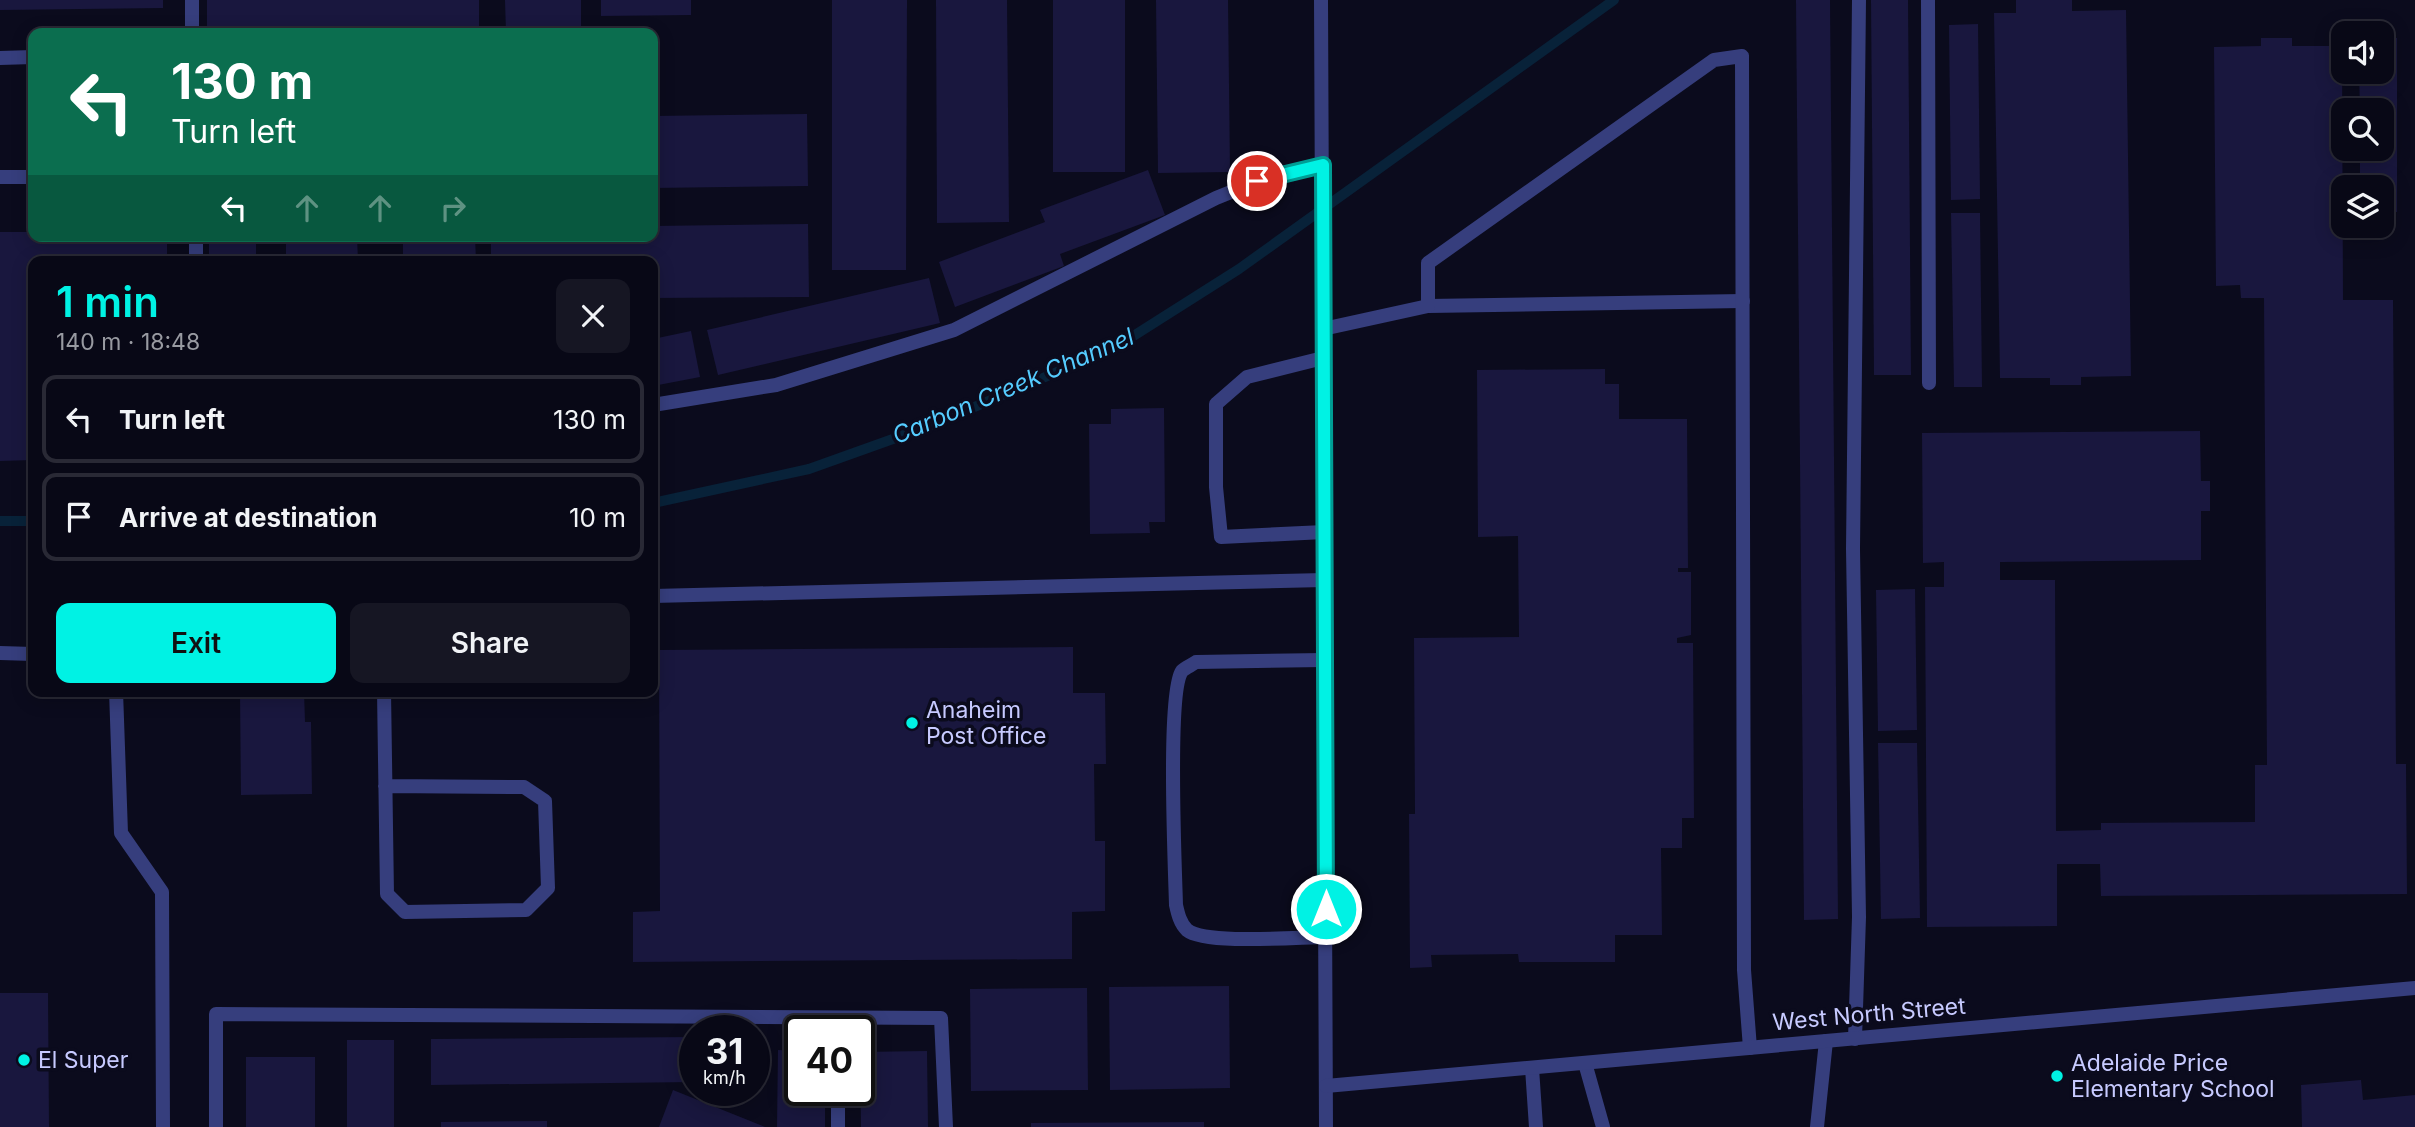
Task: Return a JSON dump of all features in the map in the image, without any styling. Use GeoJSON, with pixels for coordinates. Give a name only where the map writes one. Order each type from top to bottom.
{"type":"FeatureCollection","features":[{"type":"Feature","properties":{"kind":"street"},"geometry":{"type":"LineString","coordinates":[[191,0],[192,28]]}},
{"type":"Feature","properties":{"kind":"street"},"geometry":{"type":"LineString","coordinates":[[1321,0],[1326,1127]]}},
{"type":"Feature","properties":{"kind":"street"},"geometry":{"type":"LineString","coordinates":[[1855,1038],[1859,917],[1853,549],[1858,0]]}},
{"type":"Feature","properties":{"kind":"street"},"geometry":{"type":"LineString","coordinates":[[1928,0],[1929,383]]}},
{"type":"Feature","properties":{"kind":"street"},"geometry":{"type":"LineString","coordinates":[[1428,306],[1428,263],[1714,60],[1742,56],[1744,970],[1750,1048]]}},
{"type":"Feature","properties":{"kind":"street"},"geometry":{"type":"LineString","coordinates":[[0,58],[28,57]]}},
{"type":"Feature","properties":{"kind":"street"},"geometry":{"type":"LineString","coordinates":[[658,404],[776,385],[954,330],[1216,198],[1273,176],[1323,170]]}},
{"type":"Feature","properties":{"kind":"street"},"geometry":{"type":"LineString","coordinates":[[0,177],[28,177]]}},
{"type":"Feature","properties":{"kind":"street"},"geometry":{"type":"LineString","coordinates":[[1323,329],[1428,306],[1743,301]]}},
{"type":"Feature","properties":{"kind":"street"},"geometry":{"type":"LineString","coordinates":[[1323,358],[1247,377],[1216,404],[1216,488],[1220,537],[1324,532]]}},
{"type":"Feature","properties":{"kind":"street"},"geometry":{"type":"LineString","coordinates":[[658,596],[1324,580]]}},
{"type":"Feature","properties":{"kind":"street"},"geometry":{"type":"LineString","coordinates":[[0,653],[28,654]]}},
{"type":"Feature","properties":{"kind":"street"},"geometry":{"type":"LineString","coordinates":[[1324,660],[1196,662],[1182,671],[1175,695],[1174,783],[1176,905],[1181,922],[1189,932],[1217,938],[1326,937]]}},
{"type":"Feature","properties":{"kind":"street"},"geometry":{"type":"LineString","coordinates":[[116,697],[121,833],[162,892],[163,1127]]}},
{"type":"Feature","properties":{"kind":"street"},"geometry":{"type":"LineString","coordinates":[[384,697],[385,786],[387,894],[405,912],[526,910],[548,888],[545,801],[524,787],[385,786]]}},
{"type":"Feature","properties":{"kind":"street","name":"West North Street"},"geometry":{"type":"LineString","coordinates":[[1326,1086],[2415,988]]}},
{"type":"Feature","properties":{"kind":"street"},"geometry":{"type":"LineString","coordinates":[[216,1127],[216,1014],[784,1023]]}},
{"type":"Feature","properties":{"kind":"street"},"geometry":{"type":"LineString","coordinates":[[875,1022],[942,1018],[946,1127]]}},
{"type":"Feature","properties":{"kind":"street"},"geometry":{"type":"LineString","coordinates":[[1817,1127],[1826,1041]]}},
{"type":"Feature","properties":{"kind":"street"},"geometry":{"type":"LineString","coordinates":[[1585,1063],[1603,1127]]}},
{"type":"Feature","properties":{"kind":"street"},"geometry":{"type":"LineString","coordinates":[[1532,1068],[1536,1127]]}},
{"type":"Feature","properties":{"kind":"street"},"geometry":{"type":"LineString","coordinates":[[838,1106],[838,1127]]}},
{"type":"Feature","properties":{"kind":"building"},"geometry":{"type":"Polygon","coordinates":[[[0,0],[163,0],[163,8],[0,10],[0,0]]]}},
{"type":"Feature","properties":{"kind":"building"},"geometry":{"type":"Polygon","coordinates":[[[207,0],[479,0],[479,28],[207,28],[207,0]]]}},
{"type":"Feature","properties":{"kind":"building"},"geometry":{"type":"Polygon","coordinates":[[[505,0],[581,0],[581,28],[506,28],[505,0]]]}},
{"type":"Feature","properties":{"kind":"building"},"geometry":{"type":"Polygon","coordinates":[[[601,0],[691,0],[691,15],[601,16],[601,0]]]}},
{"type":"Feature","properties":{"kind":"building"},"geometry":{"type":"Polygon","coordinates":[[[832,0],[907,0],[906,270],[832,270],[832,0]]]}},
{"type":"Feature","properties":{"kind":"building"},"geometry":{"type":"Polygon","coordinates":[[[936,0],[1007,0],[1009,222],[937,223],[936,0]]]}},
{"type":"Feature","properties":{"kind":"building"},"geometry":{"type":"Polygon","coordinates":[[[1053,0],[1125,0],[1125,172],[1053,172],[1053,0]]]}},
{"type":"Feature","properties":{"kind":"building"},"geometry":{"type":"Polygon","coordinates":[[[1156,0],[1228,0],[1230,172],[1158,173],[1156,0]]]}},
{"type":"Feature","properties":{"kind":"building"},"geometry":{"type":"Polygon","coordinates":[[[1796,0],[1830,0],[1838,919],[1804,920],[1796,0]]]}},
{"type":"Feature","properties":{"kind":"building"},"geometry":{"type":"Polygon","coordinates":[[[1871,0],[1908,0],[1911,375],[1874,375],[1871,0]]]}},
{"type":"Feature","properties":{"kind":"building"},"geometry":{"type":"Polygon","coordinates":[[[2016,0],[2072,0],[2072,11],[2126,10],[2131,376],[2081,377],[2081,385],[2050,385],[2050,378],[2000,378],[1994,13],[2016,13],[2016,0]]]}},
{"type":"Feature","properties":{"kind":"building"},"geometry":{"type":"Polygon","coordinates":[[[1978,24],[1980,199],[1951,200],[1949,25],[1978,24]]]}},
{"type":"Feature","properties":{"kind":"building"},"geometry":{"type":"Polygon","coordinates":[[[2261,38],[2292,38],[2292,46],[2331,46],[2331,84],[2342,84],[2342,98],[2331,98],[2331,161],[2342,161],[2343,175],[2331,175],[2331,238],[2343,238],[2343,300],[2393,300],[2396,764],[2406,764],[2407,894],[2101,896],[2100,864],[2057,864],[2057,926],[1927,927],[1925,587],[1944,587],[1944,562],[1923,563],[1922,433],[2200,431],[2201,481],[2210,481],[2210,511],[2201,511],[2201,560],[2000,562],[2000,580],[2055,580],[2056,831],[2101,830],[2101,823],[2255,822],[2255,765],[2267,765],[2264,298],[2241,298],[2240,285],[2216,286],[2214,47],[2261,46],[2261,38]]]}},
{"type":"Feature","properties":{"kind":"building"},"geometry":{"type":"Polygon","coordinates":[[[2394,38],[2397,38],[2397,212],[2394,212],[2394,175],[2360,175],[2360,161],[2394,161],[2394,98],[2360,98],[2359,84],[2394,84],[2394,38]]]}},
{"type":"Feature","properties":{"kind":"building"},"geometry":{"type":"Polygon","coordinates":[[[807,114],[808,186],[658,188],[658,116],[807,114]]]}},
{"type":"Feature","properties":{"kind":"building"},"geometry":{"type":"Polygon","coordinates":[[[1148,170],[1165,215],[1060,254],[1064,266],[955,307],[939,262],[1045,222],[1040,210],[1148,170]]]}},
{"type":"Feature","properties":{"kind":"building"},"geometry":{"type":"Polygon","coordinates":[[[1951,213],[1980,213],[1982,387],[1954,387],[1951,213]]]}},
{"type":"Feature","properties":{"kind":"building"},"geometry":{"type":"Polygon","coordinates":[[[808,224],[809,297],[658,298],[658,256],[491,256],[491,242],[658,242],[658,226],[808,224]]]}},
{"type":"Feature","properties":{"kind":"building"},"geometry":{"type":"Polygon","coordinates":[[[0,232],[28,232],[28,242],[167,242],[167,256],[28,256],[28,460],[0,461],[0,232]]]}},
{"type":"Feature","properties":{"kind":"building"},"geometry":{"type":"Polygon","coordinates":[[[209,242],[256,242],[256,256],[209,256],[209,242]]]}},
{"type":"Feature","properties":{"kind":"building"},"geometry":{"type":"Polygon","coordinates":[[[286,242],[357,242],[358,256],[286,256],[286,242]]]}},
{"type":"Feature","properties":{"kind":"building"},"geometry":{"type":"Polygon","coordinates":[[[403,242],[475,242],[476,256],[403,256],[403,242]]]}},
{"type":"Feature","properties":{"kind":"building"},"geometry":{"type":"Polygon","coordinates":[[[929,278],[940,323],[718,375],[707,330],[929,278]]]}},
{"type":"Feature","properties":{"kind":"building"},"geometry":{"type":"Polygon","coordinates":[[[691,331],[700,377],[658,385],[658,338],[691,331]]]}},
{"type":"Feature","properties":{"kind":"building"},"geometry":{"type":"Polygon","coordinates":[[[1605,369],[1605,384],[1619,384],[1619,419],[1687,419],[1688,568],[1678,568],[1678,572],[1691,572],[1691,635],[1677,638],[1677,643],[1693,643],[1694,818],[1682,818],[1682,848],[1661,848],[1662,935],[1615,935],[1615,962],[1519,962],[1518,954],[1431,955],[1432,967],[1410,968],[1409,814],[1415,814],[1414,638],[1519,637],[1518,536],[1478,537],[1477,370],[1605,369]]]}},
{"type":"Feature","properties":{"kind":"building"},"geometry":{"type":"Polygon","coordinates":[[[1164,408],[1165,522],[1149,522],[1150,533],[1090,534],[1089,424],[1111,424],[1111,409],[1164,408]]]}},
{"type":"Feature","properties":{"kind":"building"},"geometry":{"type":"Polygon","coordinates":[[[1915,589],[1917,730],[1878,731],[1876,590],[1915,589]]]}},
{"type":"Feature","properties":{"kind":"building"},"geometry":{"type":"Polygon","coordinates":[[[1073,647],[1073,693],[1105,693],[1106,764],[1094,764],[1095,841],[1105,841],[1105,911],[1072,912],[1072,959],[633,962],[633,912],[660,911],[659,650],[1073,647]]]}},
{"type":"Feature","properties":{"kind":"building"},"geometry":{"type":"Polygon","coordinates":[[[240,697],[304,697],[305,722],[311,722],[312,794],[241,795],[240,697]]]}},
{"type":"Feature","properties":{"kind":"building"},"geometry":{"type":"Polygon","coordinates":[[[1878,743],[1917,743],[1920,918],[1881,919],[1878,743]]]}},
{"type":"Feature","properties":{"kind":"building"},"geometry":{"type":"Polygon","coordinates":[[[1229,986],[1230,1088],[1110,1090],[1109,987],[1229,986]]]}},
{"type":"Feature","properties":{"kind":"building"},"geometry":{"type":"Polygon","coordinates":[[[1087,988],[1088,1090],[971,1091],[970,989],[1087,988]]]}},
{"type":"Feature","properties":{"kind":"building","name":"El Super"},"geometry":{"type":"Polygon","coordinates":[[[0,993],[48,993],[49,1127],[0,1127],[0,993]]]}},
{"type":"Feature","properties":{"kind":"building"},"geometry":{"type":"Polygon","coordinates":[[[679,1037],[679,1082],[431,1085],[431,1039],[679,1037]]]}},
{"type":"Feature","properties":{"kind":"building"},"geometry":{"type":"Polygon","coordinates":[[[347,1040],[394,1040],[394,1127],[347,1127],[347,1040]]]}},
{"type":"Feature","properties":{"kind":"building"},"geometry":{"type":"Polygon","coordinates":[[[778,1050],[784,1050],[784,1106],[825,1106],[825,1127],[777,1127],[778,1050]]]}},
{"type":"Feature","properties":{"kind":"building"},"geometry":{"type":"Polygon","coordinates":[[[927,1051],[928,1127],[861,1127],[861,1106],[875,1106],[875,1052],[927,1051]]]}},
{"type":"Feature","properties":{"kind":"building"},"geometry":{"type":"Polygon","coordinates":[[[246,1057],[315,1057],[315,1127],[246,1127],[246,1057]]]}},
{"type":"Feature","properties":{"kind":"building"},"geometry":{"type":"Polygon","coordinates":[[[2361,1080],[2363,1100],[2415,1095],[2415,1127],[2302,1127],[2301,1085],[2361,1080]]]}},
{"type":"Feature","properties":{"kind":"building"},"geometry":{"type":"Polygon","coordinates":[[[673,1090],[679,1092],[679,1106],[713,1106],[765,1127],[659,1127],[673,1090]]]}},
{"type":"Feature","properties":{"kind":"building"},"geometry":{"type":"Polygon","coordinates":[[[547,1121],[547,1127],[441,1127],[441,1122],[547,1121]]]}},
{"type":"Feature","properties":{"kind":"building"},"geometry":{"type":"Polygon","coordinates":[[[1204,1122],[1204,1127],[1031,1127],[1031,1123],[1204,1122]]]}},
{"type":"Feature","properties":{"kind":"waterway","name":"Carbon Creek Channel"},"geometry":{"type":"LineString","coordinates":[[658,502],[809,469],[932,425],[1116,347],[1239,269],[1614,0]]}},
{"type":"Feature","properties":{"kind":"waterway","name":"Carbon Creek Channel"},"geometry":{"type":"LineString","coordinates":[[0,521],[28,521]]}},
{"type":"Feature","properties":{"kind":"place","name":"Anaheim Post Office"},"geometry":{"type":"Point","coordinates":[912,723]}},
{"type":"Feature","properties":{"kind":"place","name":"El Super"},"geometry":{"type":"Point","coordinates":[24,1060]}},
{"type":"Feature","properties":{"kind":"place","name":"Adelaide Price Elementary School"},"geometry":{"type":"Point","coordinates":[2057,1076]}},
{"type":"Feature","properties":{"kind":"route"},"geometry":{"type":"LineString","coordinates":[[1257,181],[1323,165],[1326,909]]}}]}
